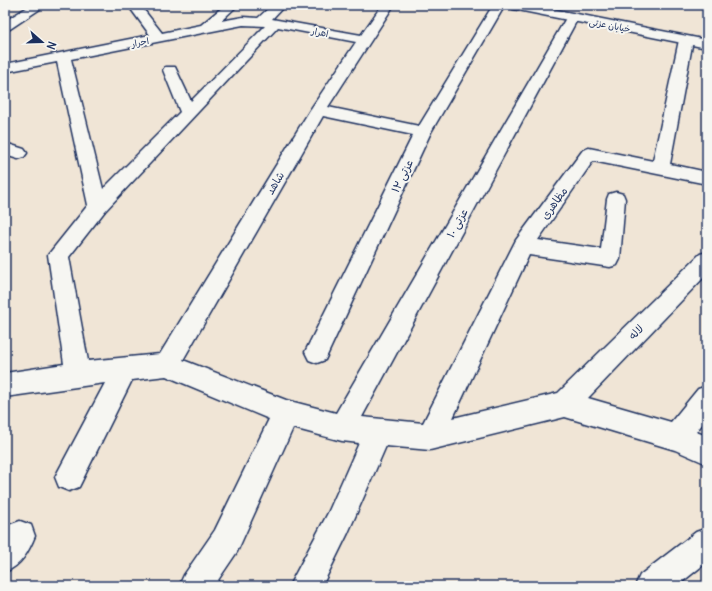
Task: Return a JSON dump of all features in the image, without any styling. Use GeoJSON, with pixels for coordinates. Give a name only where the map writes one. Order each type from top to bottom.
{"type":"FeatureCollection","features":[{"type":"Feature","properties":{"kind":"street"},"geometry":{"type":"LineString","coordinates":[[5,26],[40,5]]}},
{"type":"Feature","properties":{"kind":"street"},"geometry":{"type":"LineString","coordinates":[[134,5],[160,38]]}},
{"type":"Feature","properties":{"kind":"street"},"geometry":{"type":"LineString","coordinates":[[203,30],[232,5]]}},
{"type":"Feature","properties":{"kind":"street"},"geometry":{"type":"LineString","coordinates":[[78,374],[58,255],[98,206],[188,113],[268,22],[279,5]]}},
{"type":"Feature","properties":{"kind":"street","name":"شاهد"},"geometry":{"type":"LineString","coordinates":[[167,365],[318,110],[388,5]]}},
{"type":"Feature","properties":{"kind":"street","name":"عزتی ۱۲"},"geometry":{"type":"LineString","coordinates":[[317,352],[423,132],[499,5]]}},
{"type":"Feature","properties":{"kind":"street","name":"خیابان عزتی"},"geometry":{"type":"LineString","coordinates":[[513,5],[707,44]]}},
{"type":"Feature","properties":{"kind":"street","name":"عزتی ۱۰"},"geometry":{"type":"LineString","coordinates":[[342,428],[572,18]]}},
{"type":"Feature","properties":{"kind":"street","name":"احرار"},"geometry":{"type":"LineString","coordinates":[[5,68],[243,21],[268,22]]}},
{"type":"Feature","properties":{"kind":"street","name":"اهرار"},"geometry":{"type":"LineString","coordinates":[[268,22],[365,40]]}},
{"type":"Feature","properties":{"kind":"street"},"geometry":{"type":"LineString","coordinates":[[686,40],[660,168],[707,178]]}},
{"type":"Feature","properties":{"kind":"street"},"geometry":{"type":"LineString","coordinates":[[63,56],[98,206]]}},
{"type":"Feature","properties":{"kind":"street"},"geometry":{"type":"LineString","coordinates":[[170,70],[188,113]]}},
{"type":"Feature","properties":{"kind":"street"},"geometry":{"type":"LineString","coordinates":[[318,110],[423,132]]}},
{"type":"Feature","properties":{"kind":"street","name":"مظاهری"},"geometry":{"type":"LineString","coordinates":[[430,437],[523,246],[589,154],[660,168]]}},
{"type":"Feature","properties":{"kind":"street"},"geometry":{"type":"LineString","coordinates":[[523,246],[610,259],[616,199]]}},
{"type":"Feature","properties":{"kind":"street","name":"لاله"},"geometry":{"type":"LineString","coordinates":[[564,404],[707,260]]}},
{"type":"Feature","properties":{"kind":"street"},"geometry":{"type":"LineString","coordinates":[[5,385],[78,374],[167,365],[286,413],[342,428],[430,437],[564,404],[676,437],[707,450]]}},
{"type":"Feature","properties":{"kind":"street"},"geometry":{"type":"LineString","coordinates":[[69,477],[125,369]]}},
{"type":"Feature","properties":{"kind":"street"},"geometry":{"type":"LineString","coordinates":[[676,437],[707,398]]}},
{"type":"Feature","properties":{"kind":"street"},"geometry":{"type":"LineString","coordinates":[[195,586],[226,541],[286,413]]}},
{"type":"Feature","properties":{"kind":"street"},"geometry":{"type":"LineString","coordinates":[[305,586],[338,523],[378,432]]}},
{"type":"Feature","properties":{"kind":"street"},"geometry":{"type":"LineString","coordinates":[[650,586],[707,543]]}}]}
